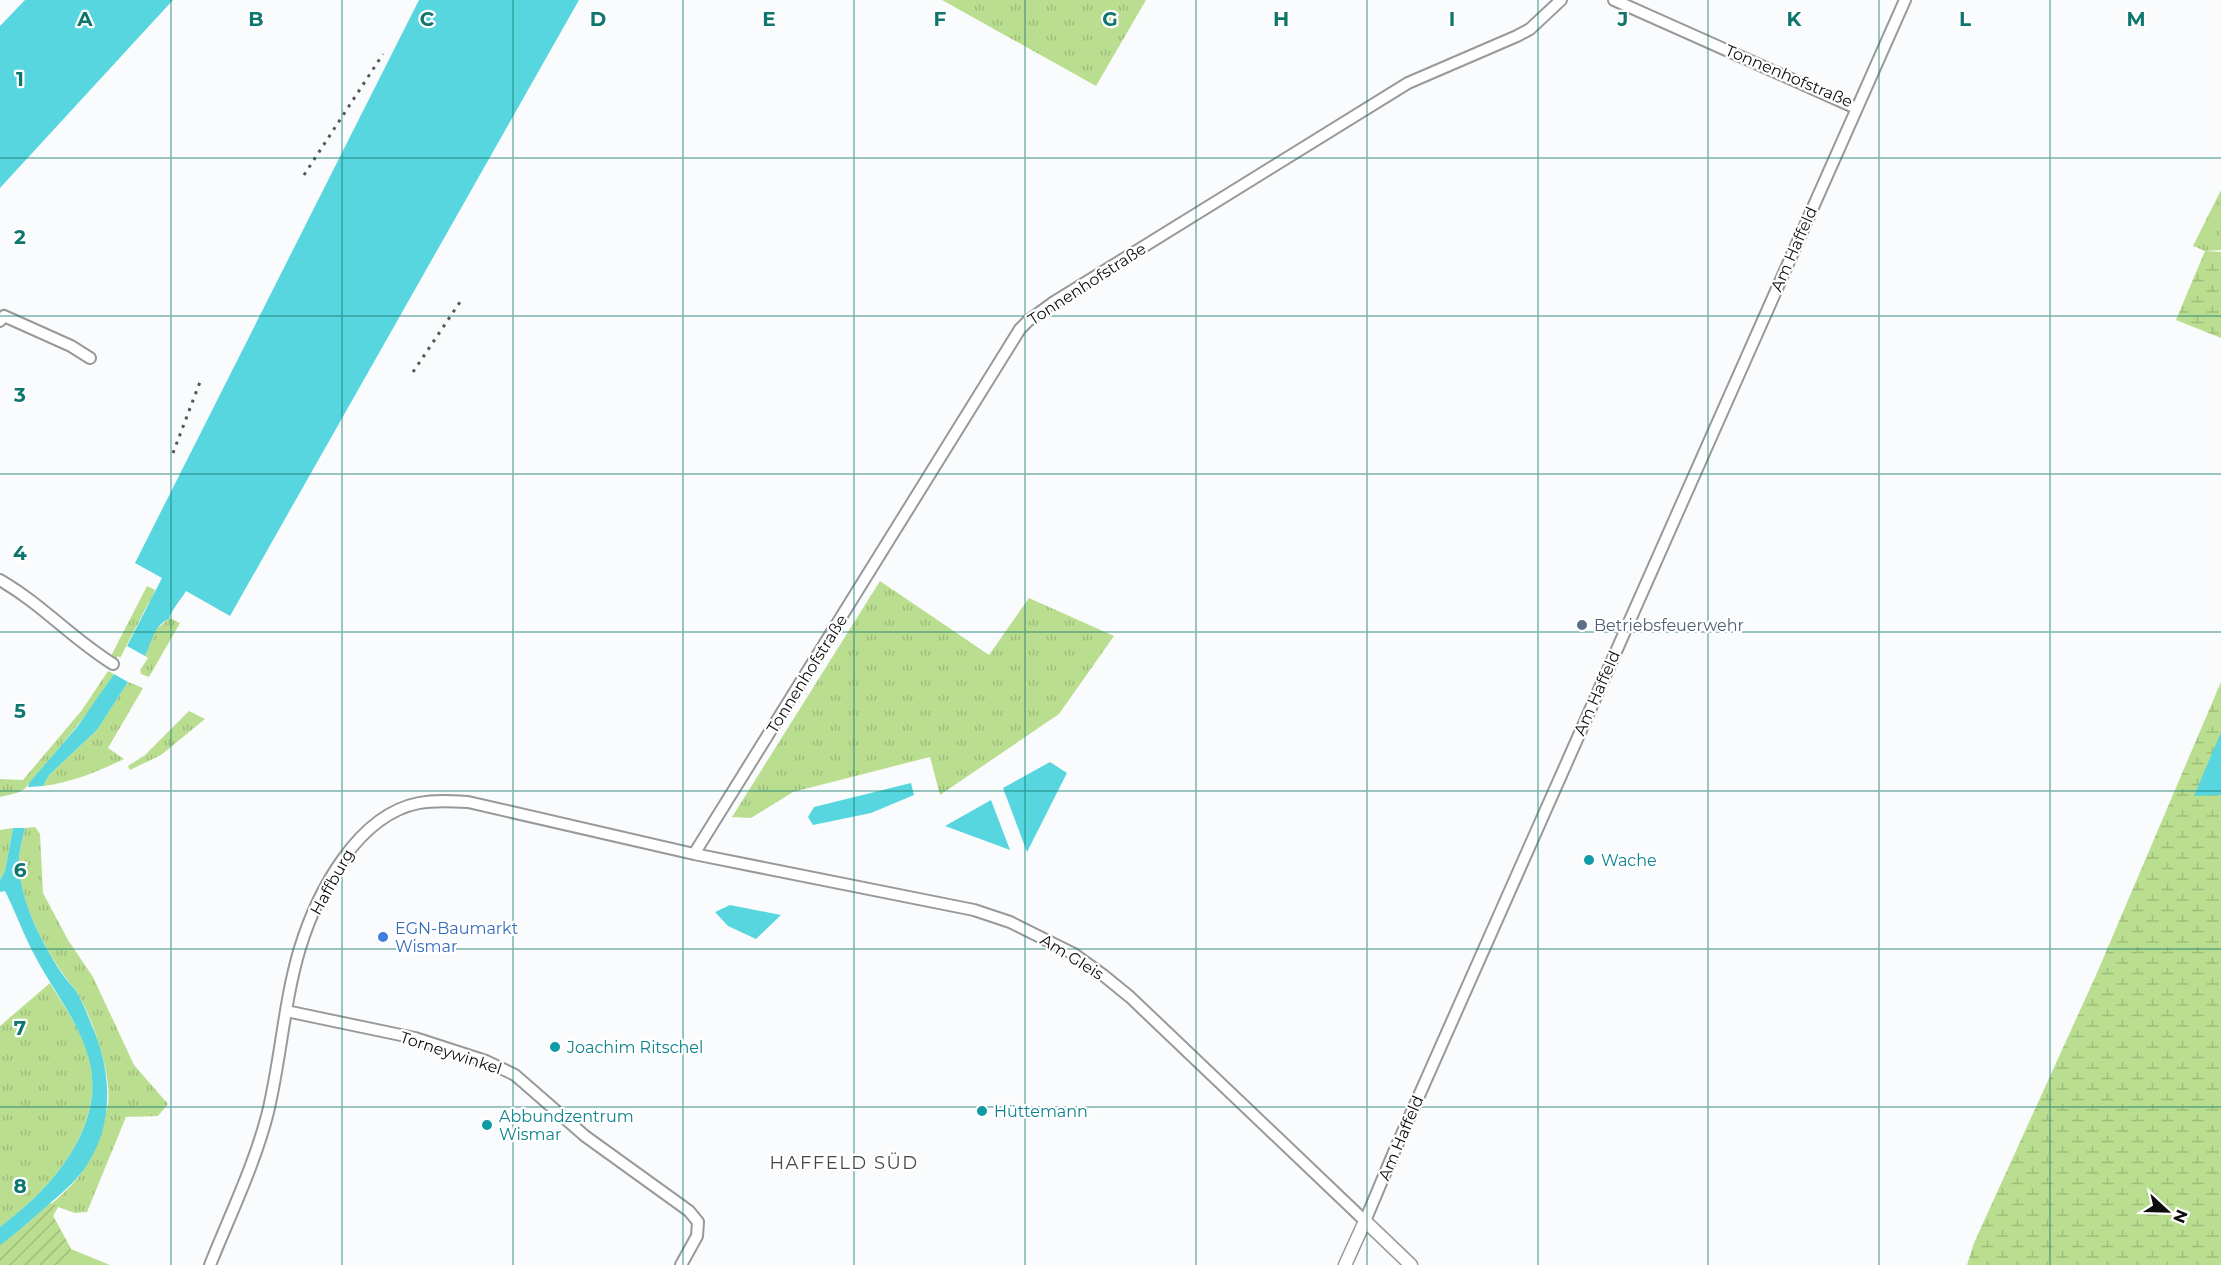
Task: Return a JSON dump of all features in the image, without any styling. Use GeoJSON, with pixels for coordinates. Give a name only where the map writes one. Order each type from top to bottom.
{"type":"FeatureCollection","features":[{"type":"Feature","properties":{"kind":"street","name":"Tonnenhofstraße"},"geometry":{"type":"LineString","coordinates":[[694,854],[1020,329],[1028,321],[1054,302],[1408,83],[1530,29],[1561,0]]}},
{"type":"Feature","properties":{"kind":"street","name":"Tonnenhofstraße"},"geometry":{"type":"LineString","coordinates":[[1614,0],[1856,108],[1905,0]]}},
{"type":"Feature","properties":{"kind":"street","name":"Am Haffeld"},"geometry":{"type":"LineString","coordinates":[[1365,1221],[1856,108]]}},
{"type":"Feature","properties":{"kind":"street"},"geometry":{"type":"LineString","coordinates":[[0,321],[4,316],[70,346],[90,358]]}},
{"type":"Feature","properties":{"kind":"street"},"geometry":{"type":"LineString","coordinates":[[0,580],[37,603],[86,647],[113,664]]}},
{"type":"Feature","properties":{"kind":"street","name":"Haffburg"},"geometry":{"type":"LineString","coordinates":[[210,1265],[266,1119],[300,947],[321,898],[347,852],[361,835],[379,820],[408,807],[441,800],[468,802],[694,854]]}},
{"type":"Feature","properties":{"kind":"street","name":"Am Gleis"},"geometry":{"type":"LineString","coordinates":[[694,854],[974,910],[1010,922],[1074,954],[1130,998],[1365,1221]]}},
{"type":"Feature","properties":{"kind":"street","name":"Torneywinkel"},"geometry":{"type":"LineString","coordinates":[[286,1011],[415,1038],[486,1061],[515,1075],[585,1136],[689,1211],[698,1222],[697,1236],[681,1265]]}},
{"type":"Feature","properties":{"kind":"street"},"geometry":{"type":"LineString","coordinates":[[1345,1265],[1365,1221],[1411,1265]]}},
{"type":"Feature","properties":{"kind":"green space"},"geometry":{"type":"Polygon","coordinates":[[[942,0],[1146,0],[1096,86],[942,0]]]}},
{"type":"Feature","properties":{"kind":"green space"},"geometry":{"type":"Polygon","coordinates":[[[2221,190],[2221,250],[2205,251],[2193,246],[2221,190]]]}},
{"type":"Feature","properties":{"kind":"green space"},"geometry":{"type":"Polygon","coordinates":[[[2205,251],[2221,252],[2221,338],[2176,320],[2205,251]]]}},
{"type":"Feature","properties":{"kind":"green space"},"geometry":{"type":"Polygon","coordinates":[[[880,581],[989,655],[1029,598],[1114,636],[1059,714],[940,795],[930,757],[793,792],[751,818],[732,817],[880,581]]]}},
{"type":"Feature","properties":{"kind":"green space"},"geometry":{"type":"Polygon","coordinates":[[[147,586],[155,590],[151,601],[120,658],[118,656],[116,659],[111,656],[147,586]]]}},
{"type":"Feature","properties":{"kind":"green space"},"geometry":{"type":"Polygon","coordinates":[[[170,618],[180,623],[149,677],[141,674],[140,670],[148,658],[145,656],[154,631],[170,618]]]}},
{"type":"Feature","properties":{"kind":"green space"},"geometry":{"type":"Polygon","coordinates":[[[108,671],[114,674],[52,757],[24,789],[0,797],[0,779],[23,780],[82,710],[108,671]]]}},
{"type":"Feature","properties":{"kind":"green space"},"geometry":{"type":"Polygon","coordinates":[[[128,682],[143,688],[108,748],[124,759],[85,776],[43,786],[49,775],[97,730],[128,682]]]}},
{"type":"Feature","properties":{"kind":"green space"},"geometry":{"type":"Polygon","coordinates":[[[2221,682],[2221,1265],[1967,1265],[1974,1243],[2097,973],[2221,682]]]}},
{"type":"Feature","properties":{"kind":"green space"},"geometry":{"type":"Polygon","coordinates":[[[189,711],[205,719],[161,755],[130,770],[128,766],[145,755],[189,711]]]}},
{"type":"Feature","properties":{"kind":"green space"},"geometry":{"type":"Polygon","coordinates":[[[35,827],[40,834],[43,893],[68,940],[93,977],[134,1065],[168,1104],[158,1116],[126,1117],[87,1212],[75,1213],[58,1207],[53,1216],[71,1249],[110,1265],[0,1265],[0,1245],[56,1200],[82,1172],[108,1104],[104,1062],[88,1015],[76,991],[44,943],[32,919],[24,894],[19,868],[20,848],[25,828],[35,827]]]}},
{"type":"Feature","properties":{"kind":"green space"},"geometry":{"type":"Polygon","coordinates":[[[13,828],[5,871],[0,880],[0,830],[13,828]]]}},
{"type":"Feature","properties":{"kind":"green space"},"geometry":{"type":"Polygon","coordinates":[[[50,983],[84,1043],[92,1078],[91,1104],[84,1128],[72,1152],[57,1173],[20,1211],[0,1227],[0,1026],[50,983]]]}},
{"type":"Feature","properties":{"kind":"green space"},"geometry":{"type":"Polygon","coordinates":[[[50,1203],[57,1206],[53,1216],[71,1249],[65,1265],[0,1265],[0,1245],[50,1203]]]}},
{"type":"Feature","properties":{"kind":"water"},"geometry":{"type":"Polygon","coordinates":[[[25,0],[173,0],[0,188],[0,26],[25,0]]]}},
{"type":"Feature","properties":{"kind":"water"},"geometry":{"type":"Polygon","coordinates":[[[419,0],[579,0],[230,616],[186,591],[169,619],[156,630],[145,656],[127,646],[162,578],[135,563],[419,0]]]}},
{"type":"Feature","properties":{"kind":"water"},"geometry":{"type":"Polygon","coordinates":[[[114,674],[128,682],[97,730],[49,775],[43,786],[28,787],[77,727],[114,674]]]}},
{"type":"Feature","properties":{"kind":"water"},"geometry":{"type":"Polygon","coordinates":[[[2221,732],[2221,795],[2194,796],[2221,732]]]}},
{"type":"Feature","properties":{"kind":"water"},"geometry":{"type":"Polygon","coordinates":[[[1050,762],[1067,773],[1027,852],[1003,788],[1050,762]]]}},
{"type":"Feature","properties":{"kind":"water"},"geometry":{"type":"Polygon","coordinates":[[[911,783],[914,795],[871,813],[813,825],[808,817],[814,807],[911,783]]]}},
{"type":"Feature","properties":{"kind":"water"},"geometry":{"type":"Polygon","coordinates":[[[991,800],[1010,850],[945,826],[991,800]]]}},
{"type":"Feature","properties":{"kind":"water"},"geometry":{"type":"Polygon","coordinates":[[[13,828],[25,828],[19,868],[32,919],[59,969],[79,996],[101,1050],[107,1086],[107,1104],[100,1139],[82,1172],[60,1195],[0,1245],[0,1227],[39,1193],[73,1150],[84,1127],[91,1102],[92,1076],[86,1050],[76,1026],[36,958],[5,891],[0,892],[0,880],[5,871],[13,828]]]}},
{"type":"Feature","properties":{"kind":"water"},"geometry":{"type":"Polygon","coordinates":[[[730,905],[781,915],[756,939],[728,926],[715,912],[730,905]]]}},
{"type":"Feature","properties":{"kind":"railway"},"geometry":{"type":"LineString","coordinates":[[304,175],[383,54]]}},
{"type":"Feature","properties":{"kind":"railway"},"geometry":{"type":"LineString","coordinates":[[413,372],[462,299]]}},
{"type":"Feature","properties":{"kind":"railway"},"geometry":{"type":"LineString","coordinates":[[173,453],[200,382]]}},
{"type":"Feature","properties":{"kind":"place","name":"Betriebsfeuerwehr"},"geometry":{"type":"Point","coordinates":[1582,625]}},
{"type":"Feature","properties":{"kind":"place","name":"Wache"},"geometry":{"type":"Point","coordinates":[1589,860]}},
{"type":"Feature","properties":{"kind":"place","name":"EGN-Baumarkt Wismar"},"geometry":{"type":"Point","coordinates":[383,937]}},
{"type":"Feature","properties":{"kind":"place","name":"Joachim Ritschel"},"geometry":{"type":"Point","coordinates":[555,1047]}},
{"type":"Feature","properties":{"kind":"place","name":"Hüttemann"},"geometry":{"type":"Point","coordinates":[982,1111]}},
{"type":"Feature","properties":{"kind":"place","name":"Abbundzentrum Wismar"},"geometry":{"type":"Point","coordinates":[487,1125]}},
{"type":"Feature","properties":{"kind":"district","name":"HAFFELD SÜD"},"geometry":{"type":"Point","coordinates":[844,1163]}}]}
